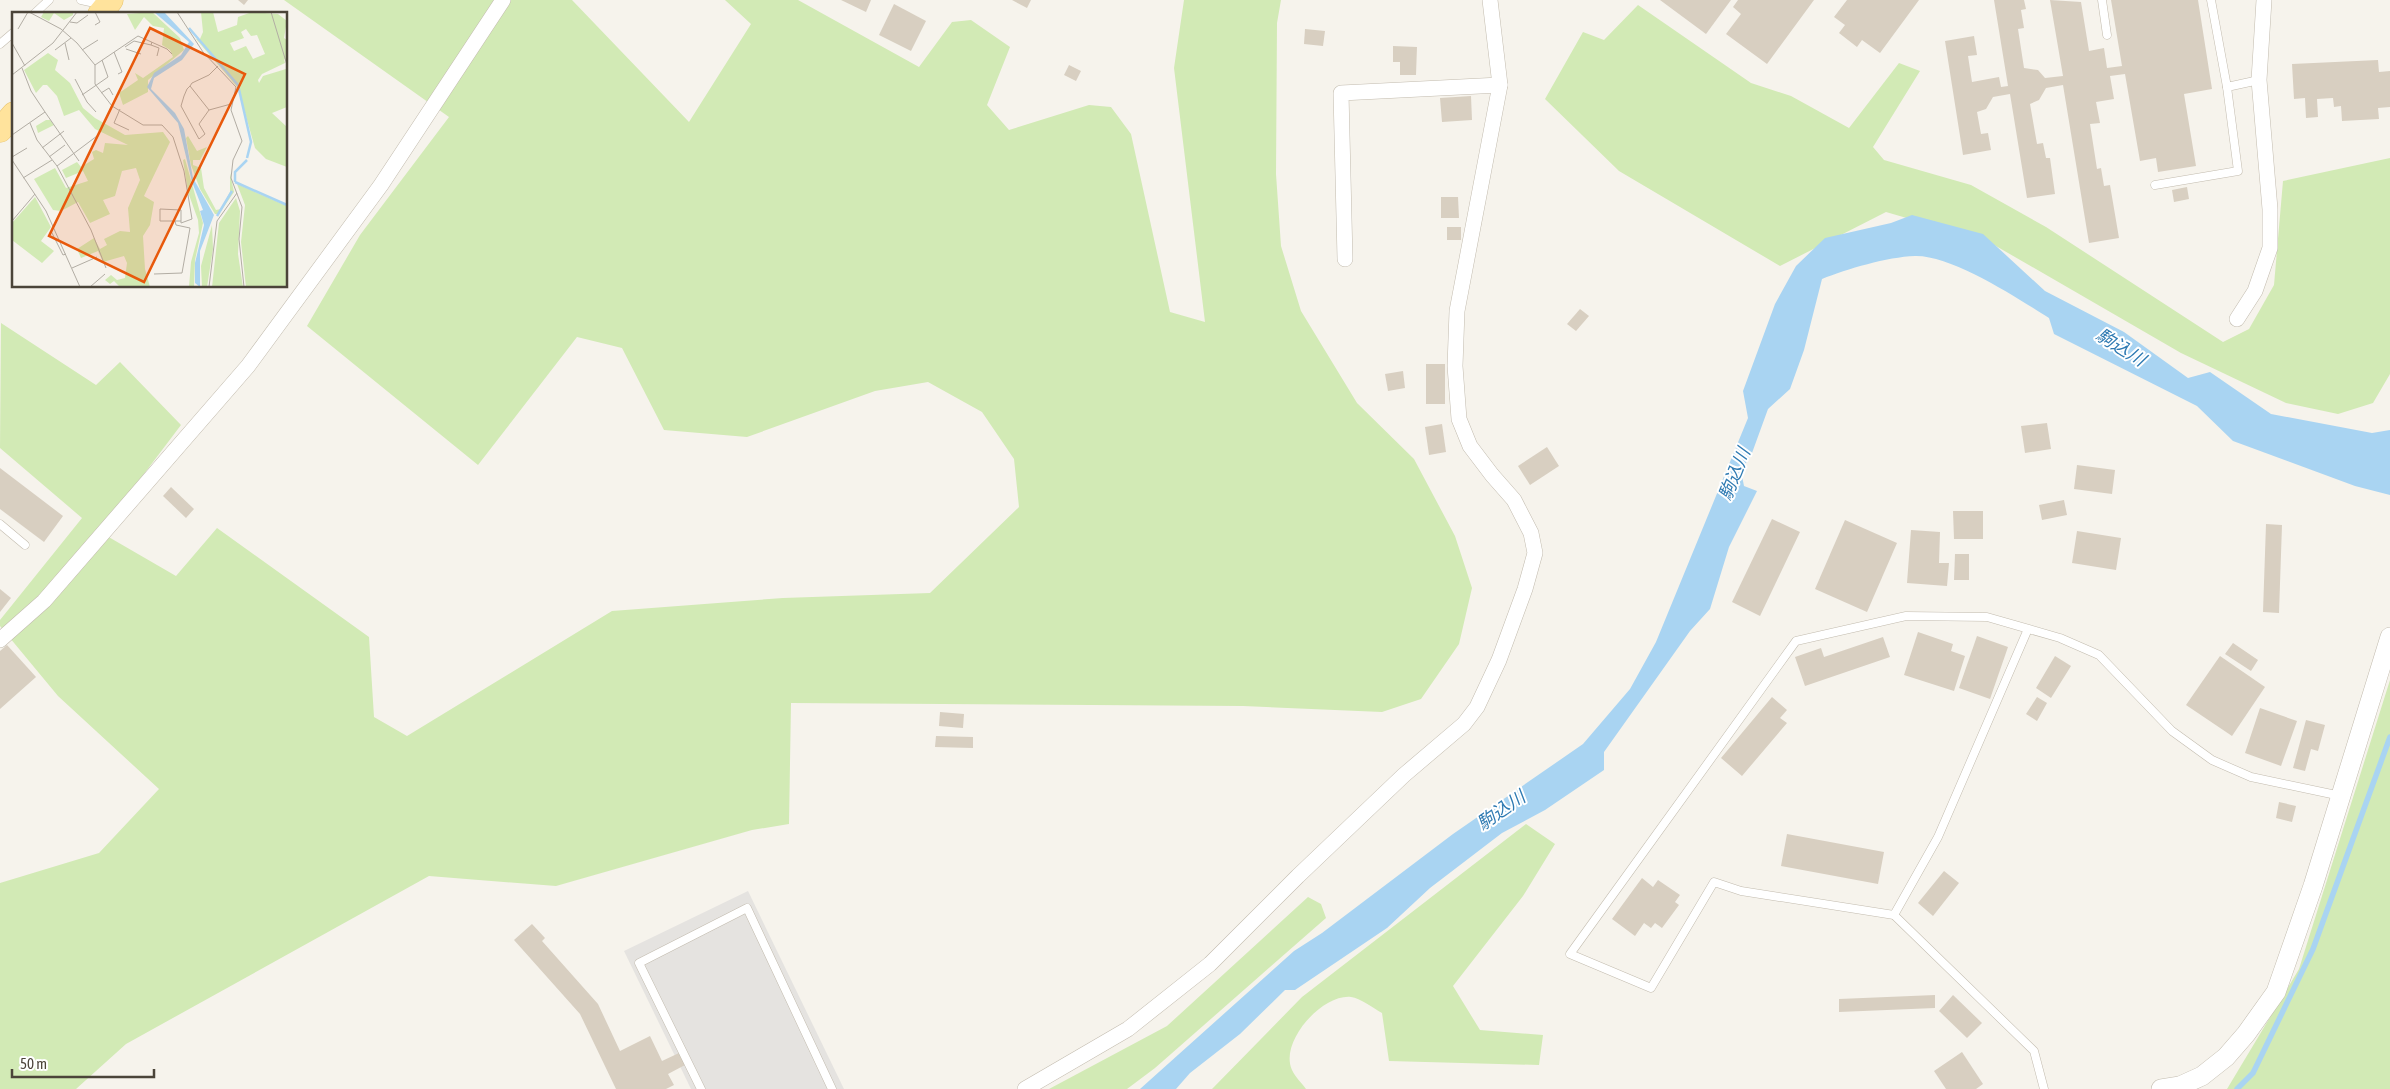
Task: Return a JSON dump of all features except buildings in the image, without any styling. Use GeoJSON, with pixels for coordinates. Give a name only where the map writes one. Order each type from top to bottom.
{"type":"FeatureCollection","features":[{"type":"Feature","properties":{"kind":"main road"},"geometry":{"type":"LineString","coordinates":[[0,130],[12,116]]}},
{"type":"Feature","properties":{"kind":"street"},"geometry":{"type":"LineString","coordinates":[[0,640],[44,601],[248,366],[381,185],[503,0]]}},
{"type":"Feature","properties":{"kind":"street"},"geometry":{"type":"LineString","coordinates":[[1025,1089],[1128,1029],[1210,964],[1298,876],[1397,782],[1464,724],[1477,707],[1499,660],[1525,589],[1535,552],[1531,533],[1514,500],[1470,446],[1459,419],[1455,366],[1457,311],[1500,85],[1490,0]]}},
{"type":"Feature","properties":{"kind":"street"},"geometry":{"type":"LineString","coordinates":[[2237,320],[2255,291],[2270,248],[2270,209],[2259,80],[2264,0]]}},
{"type":"Feature","properties":{"kind":"street"},"geometry":{"type":"LineString","coordinates":[[1345,259],[1341,93],[1500,85]]}},
{"type":"Feature","properties":{"kind":"street"},"geometry":{"type":"LineString","coordinates":[[2161,1089],[2180,1086],[2202,1076],[2226,1057],[2246,1034],[2276,992],[2390,637]]}},
{"type":"Feature","properties":{"kind":"lane"},"geometry":{"type":"LineString","coordinates":[[36,12],[49,0]]}},
{"type":"Feature","properties":{"kind":"lane"},"geometry":{"type":"LineString","coordinates":[[81,0],[106,6]]}},
{"type":"Feature","properties":{"kind":"lane"},"geometry":{"type":"LineString","coordinates":[[2102,0],[2107,35]]}},
{"type":"Feature","properties":{"kind":"lane"},"geometry":{"type":"LineString","coordinates":[[2155,185],[2238,171],[2227,87],[2211,0]]}},
{"type":"Feature","properties":{"kind":"lane"},"geometry":{"type":"LineString","coordinates":[[0,44],[12,34]]}},
{"type":"Feature","properties":{"kind":"lane"},"geometry":{"type":"LineString","coordinates":[[2227,87],[2259,80]]}},
{"type":"Feature","properties":{"kind":"lane"},"geometry":{"type":"LineString","coordinates":[[0,524],[24,545]]}},
{"type":"Feature","properties":{"kind":"lane"},"geometry":{"type":"LineString","coordinates":[[2044,1089],[2034,1051],[1894,915],[1741,890],[1714,882],[1651,988],[1570,954],[1796,641],[1906,616],[1987,617],[2060,638],[2099,655],[2172,731],[2212,760],[2251,777],[2340,796]]}},
{"type":"Feature","properties":{"kind":"lane"},"geometry":{"type":"LineString","coordinates":[[1894,915],[1938,837],[2028,629]]}},
{"type":"Feature","properties":{"kind":"lane"},"geometry":{"type":"LineString","coordinates":[[701,1089],[639,963],[748,908],[832,1089]]}},
{"type":"Feature","properties":{"kind":"green space"},"geometry":{"type":"Polygon","coordinates":[[[284,0],[572,0],[689,122],[751,24],[725,0],[798,0],[919,67],[952,22],[971,20],[1010,47],[987,105],[1009,130],[1089,105],[1111,107],[1131,134],[1170,312],[1205,322],[1174,68],[1184,0],[1281,0],[1277,23],[1276,174],[1281,246],[1301,311],[1357,403],[1414,459],[1455,536],[1472,588],[1459,644],[1421,699],[1382,712],[1243,706],[791,703],[789,824],[752,830],[556,886],[429,876],[126,1044],[76,1089],[0,1089],[0,883],[99,853],[159,789],[58,696],[0,626],[0,620],[82,518],[0,448],[1,323],[96,385],[120,362],[181,425],[100,532],[176,576],[217,528],[369,637],[374,717],[407,736],[612,611],[783,598],[930,593],[1019,507],[1014,459],[982,412],[928,382],[875,391],[747,437],[664,430],[622,348],[577,337],[478,465],[307,326],[360,235],[449,117],[284,0]]]}},
{"type":"Feature","properties":{"kind":"green space"},"geometry":{"type":"Polygon","coordinates":[[[1638,5],[1751,83],[1791,96],[1849,128],[1899,63],[1920,71],[1873,147],[1884,160],[1971,185],[2046,227],[2223,342],[2249,329],[2274,285],[2283,181],[2390,158],[2390,374],[2373,403],[2338,414],[2286,403],[2181,353],[1989,242],[1886,212],[1780,266],[1619,171],[1545,99],[1583,32],[1604,40],[1638,5]]]}},
{"type":"Feature","properties":{"kind":"green space"},"geometry":{"type":"Polygon","coordinates":[[[2390,680],[2390,1089],[2227,1089],[2299,969],[2390,680]]]}},
{"type":"Feature","properties":{"kind":"green space"},"geometry":{"type":"Polygon","coordinates":[[[1526,824],[1555,844],[1523,896],[1453,986],[1480,1030],[1543,1035],[1539,1065],[1389,1061],[1382,1013],[1351,997],[1340,998],[1316,1011],[1297,1034],[1292,1046],[1290,1059],[1293,1073],[1306,1089],[1212,1089],[1302,997],[1526,824]]]}},
{"type":"Feature","properties":{"kind":"green space"},"geometry":{"type":"Polygon","coordinates":[[[1308,897],[1321,904],[1326,918],[1155,1068],[1127,1089],[1049,1089],[1167,1026],[1308,897]]]}},
{"type":"Feature","properties":{"kind":"shaded area"},"geometry":{"type":"Polygon","coordinates":[[[748,891],[844,1089],[691,1089],[624,951],[748,891]]]}},
{"type":"Feature","properties":{"kind":"water","name":"駒込川"},"geometry":{"type":"Polygon","coordinates":[[[1912,215],[1983,234],[2045,291],[2124,332],[2188,378],[2210,372],[2271,414],[2372,433],[2390,430],[2390,495],[2355,486],[2233,441],[2197,406],[2054,334],[2049,318],[1984,279],[1947,262],[1915,256],[1904,257],[1867,264],[1822,279],[1804,350],[1790,389],[1768,409],[1752,453],[1741,471],[1744,486],[1757,491],[1729,547],[1710,609],[1690,631],[1604,752],[1604,770],[1545,810],[1502,833],[1430,888],[1387,928],[1295,990],[1285,990],[1240,1034],[1190,1073],[1176,1089],[1140,1089],[1294,951],[1322,933],[1453,834],[1583,744],[1630,689],[1656,642],[1748,418],[1743,391],[1775,304],[1796,266],[1825,238],[1891,223],[1912,215]]]}},
{"type":"Feature","properties":{"kind":"waterway"},"geometry":{"type":"LineString","coordinates":[[2237,1089],[2253,1073],[2313,949],[2390,737]]}}]}
